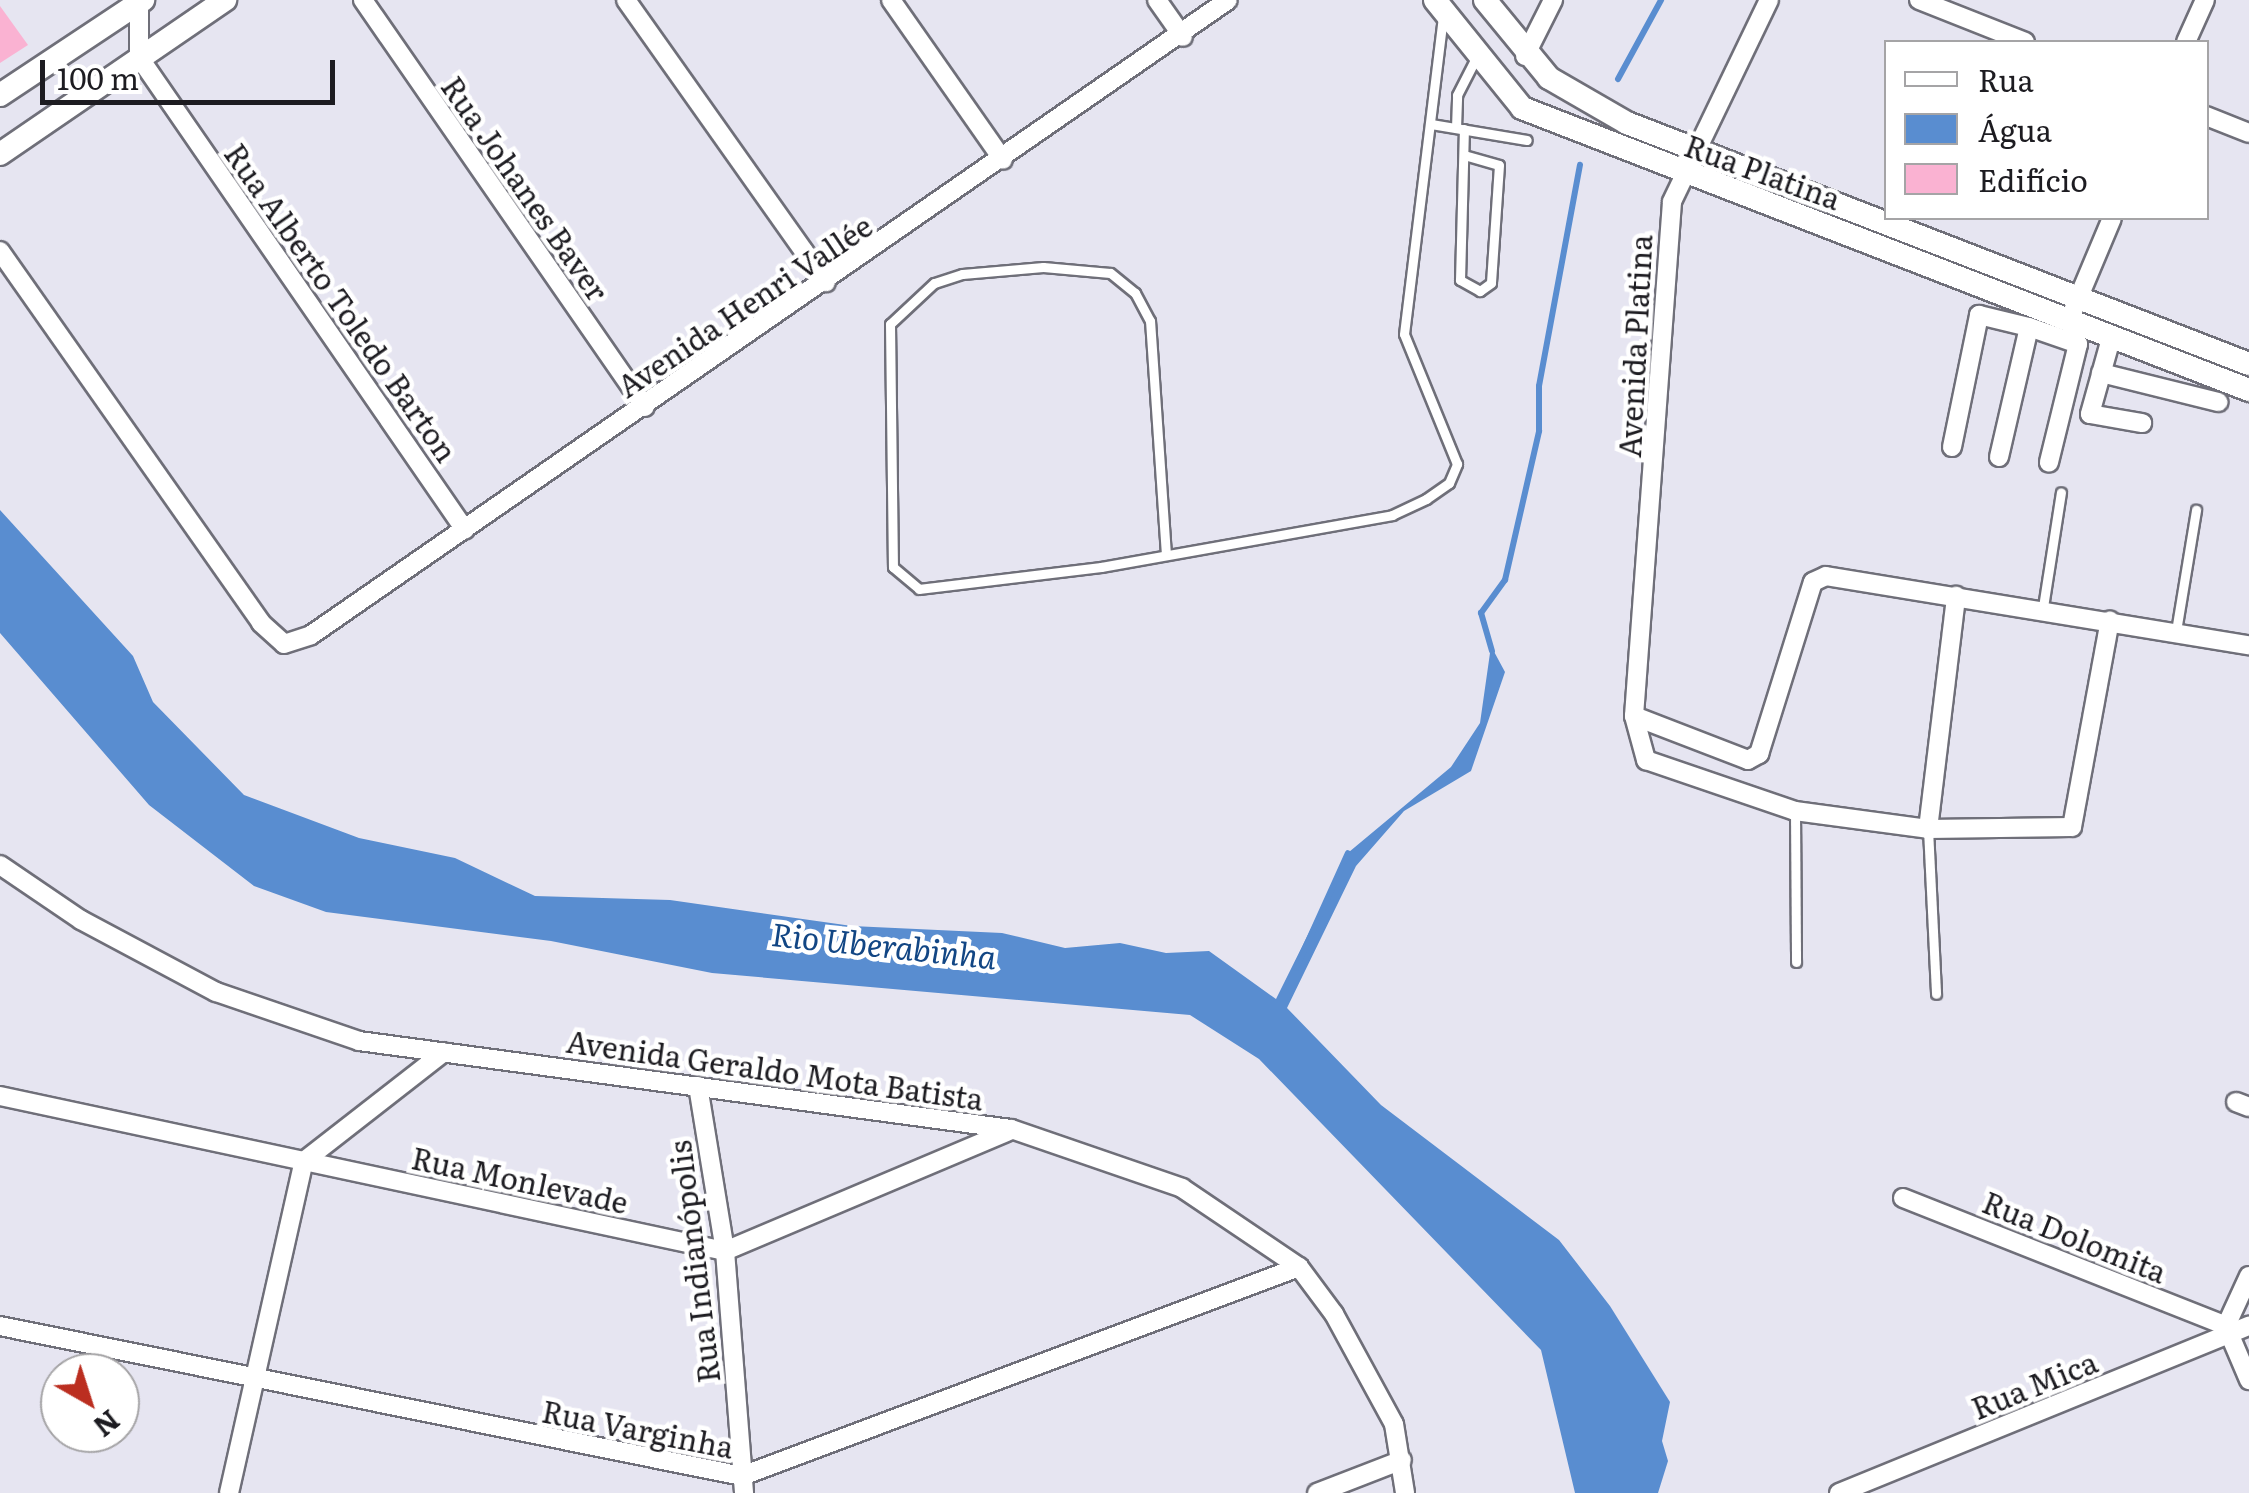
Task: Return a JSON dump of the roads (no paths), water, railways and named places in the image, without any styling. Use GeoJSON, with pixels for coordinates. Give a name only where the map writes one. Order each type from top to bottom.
{"type":"FeatureCollection","features":[{"type":"Feature","properties":{"kind":"street"},"geometry":{"type":"LineString","coordinates":[[139,57],[142,0]]}},
{"type":"Feature","properties":{"kind":"street"},"geometry":{"type":"LineString","coordinates":[[0,95],[142,0]]}},
{"type":"Feature","properties":{"kind":"street"},"geometry":{"type":"LineString","coordinates":[[0,154],[225,0]]}},
{"type":"Feature","properties":{"kind":"street","name":"Rua Johanes Baver"},"geometry":{"type":"LineString","coordinates":[[362,0],[645,407]]}},
{"type":"Feature","properties":{"kind":"street"},"geometry":{"type":"LineString","coordinates":[[626,0],[826,282]]}},
{"type":"Feature","properties":{"kind":"street"},"geometry":{"type":"LineString","coordinates":[[891,0],[1003,160]]}},
{"type":"Feature","properties":{"kind":"street"},"geometry":{"type":"LineString","coordinates":[[1157,0],[1183,37]]}},
{"type":"Feature","properties":{"kind":"street","name":"Avenida Henri Vallée"},"geometry":{"type":"LineString","coordinates":[[0,252],[261,623],[284,644],[311,635],[465,530],[1183,37],[1228,0]]}},
{"type":"Feature","properties":{"kind":"street","name":"Rua Platina"},"geometry":{"type":"LineString","coordinates":[[1485,0],[1525,56],[1616,117],[1884,220]]}},
{"type":"Feature","properties":{"kind":"street"},"geometry":{"type":"LineString","coordinates":[[1525,56],[1553,0]]}},
{"type":"Feature","properties":{"kind":"street","name":"Avenida Platina"},"geometry":{"type":"LineString","coordinates":[[1634,716],[1664,261],[1693,147],[1769,0]]}},
{"type":"Feature","properties":{"kind":"street"},"geometry":{"type":"LineString","coordinates":[[1919,0],[2020,40]]}},
{"type":"Feature","properties":{"kind":"street"},"geometry":{"type":"LineString","coordinates":[[2187,40],[2204,0]]}},
{"type":"Feature","properties":{"kind":"street","name":"Rua Platina"},"geometry":{"type":"LineString","coordinates":[[1447,4],[1477,56],[1522,108],[2249,390]]}},
{"type":"Feature","properties":{"kind":"street","name":"Rua Alberto Toledo Barton"},"geometry":{"type":"LineString","coordinates":[[139,57],[465,530]]}},
{"type":"Feature","properties":{"kind":"street"},"geometry":{"type":"LineString","coordinates":[[2209,117],[2249,133]]}},
{"type":"Feature","properties":{"kind":"street","name":"Rua Platina"},"geometry":{"type":"LineString","coordinates":[[1885,220],[2249,364]]}},
{"type":"Feature","properties":{"kind":"street"},"geometry":{"type":"LineString","coordinates":[[2070,318],[2111,220]]}},
{"type":"Feature","properties":{"kind":"street"},"geometry":{"type":"LineString","coordinates":[[1952,447],[1979,315],[2078,344],[2049,462]]}},
{"type":"Feature","properties":{"kind":"street"},"geometry":{"type":"LineString","coordinates":[[1999,457],[2029,327]]}},
{"type":"Feature","properties":{"kind":"street"},"geometry":{"type":"LineString","coordinates":[[2090,414],[2112,335]]}},
{"type":"Feature","properties":{"kind":"street"},"geometry":{"type":"LineString","coordinates":[[2101,372],[2218,402]]}},
{"type":"Feature","properties":{"kind":"street"},"geometry":{"type":"LineString","coordinates":[[2062,408],[2142,423]]}},
{"type":"Feature","properties":{"kind":"street"},"geometry":{"type":"LineString","coordinates":[[1634,716],[1748,760],[1759,754],[1813,582],[1826,576],[2043,607],[2249,644]]}},
{"type":"Feature","properties":{"kind":"street"},"geometry":{"type":"LineString","coordinates":[[1928,829],[1956,596]]}},
{"type":"Feature","properties":{"kind":"street"},"geometry":{"type":"LineString","coordinates":[[1634,716],[1646,760],[1795,811],[1928,829],[2072,827],[2110,620]]}},
{"type":"Feature","properties":{"kind":"street","name":"Avenida Geraldo Mota Batista"},"geometry":{"type":"LineString","coordinates":[[0,865],[81,920],[216,992],[359,1041],[1011,1130],[1182,1188],[1299,1268],[1365,1364],[1402,1460],[1405,1493]]}},
{"type":"Feature","properties":{"kind":"street"},"geometry":{"type":"LineString","coordinates":[[229,1493],[304,1160],[444,1052]]}},
{"type":"Feature","properties":{"kind":"street","name":"Rua Indianópolis"},"geometry":{"type":"LineString","coordinates":[[698,1086],[725,1251],[743,1485]]}},
{"type":"Feature","properties":{"kind":"street","name":"Rua Monlevade"},"geometry":{"type":"LineString","coordinates":[[0,1096],[725,1251]]}},
{"type":"Feature","properties":{"kind":"street"},"geometry":{"type":"LineString","coordinates":[[725,1251],[1011,1130]]}},
{"type":"Feature","properties":{"kind":"street","name":"Rua Dolomita"},"geometry":{"type":"LineString","coordinates":[[1904,1198],[2228,1330]]}},
{"type":"Feature","properties":{"kind":"street","name":"Rua Varginha"},"geometry":{"type":"LineString","coordinates":[[0,1326],[743,1485],[1299,1268]]}},
{"type":"Feature","properties":{"kind":"street"},"geometry":{"type":"LineString","coordinates":[[2249,1276],[2228,1330],[2249,1380]]}},
{"type":"Feature","properties":{"kind":"street","name":"Rua Mica"},"geometry":{"type":"LineString","coordinates":[[1840,1493],[2228,1330],[2249,1326]]}},
{"type":"Feature","properties":{"kind":"street"},"geometry":{"type":"LineString","coordinates":[[1317,1493],[1402,1460]]}},
{"type":"Feature","properties":{"kind":"lane"},"geometry":{"type":"LineString","coordinates":[[1166,555],[1150,320],[1136,293],[1110,274],[1043,267],[962,274],[909,301],[890,324],[892,567],[906,584],[920,589],[1166,555],[1392,516],[1449,483],[1454,443],[1404,334],[1447,4]]}},
{"type":"Feature","properties":{"kind":"lane"},"geometry":{"type":"LineString","coordinates":[[1464,155],[1499,165],[1491,284],[1480,291],[1460,280],[1464,155],[1458,96],[1477,56]]}},
{"type":"Feature","properties":{"kind":"lane"},"geometry":{"type":"LineString","coordinates":[[1431,124],[1527,140]]}},
{"type":"Feature","properties":{"kind":"lane"},"geometry":{"type":"LineString","coordinates":[[2043,607],[2061,492]]}},
{"type":"Feature","properties":{"kind":"lane"},"geometry":{"type":"LineString","coordinates":[[2176,631],[2196,510]]}},
{"type":"Feature","properties":{"kind":"lane"},"geometry":{"type":"LineString","coordinates":[[1795,811],[1796,962]]}},
{"type":"Feature","properties":{"kind":"lane"},"geometry":{"type":"LineString","coordinates":[[1928,829],[1936,994]]}},
{"type":"Feature","properties":{"kind":"water","name":"Rio Uberabinha"},"geometry":{"type":"Polygon","coordinates":[[[0,510],[133,656],[153,702],[244,795],[359,838],[455,858],[535,896],[670,900],[852,926],[1002,933],[1065,948],[1120,943],[1166,953],[1209,951],[1276,999],[1349,852],[1451,767],[1480,723],[1491,646],[1505,672],[1471,771],[1404,811],[1356,866],[1287,1008],[1381,1105],[1559,1240],[1610,1306],[1670,1402],[1662,1441],[1668,1461],[1658,1493],[1575,1493],[1541,1350],[1259,1059],[1190,1015],[712,973],[551,941],[326,912],[254,886],[149,805],[0,633],[0,510]]]}},
{"type":"Feature","properties":{"kind":"waterway"},"geometry":{"type":"LineString","coordinates":[[1618,79],[1661,0]]}},
{"type":"Feature","properties":{"kind":"waterway"},"geometry":{"type":"LineString","coordinates":[[1492,651],[1481,613],[1505,580],[1539,431],[1539,386],[1580,165]]}},
{"type":"Feature","properties":{"kind":"waterway"},"geometry":{"type":"LineString","coordinates":[[1296,968],[1348,853]]}}]}
